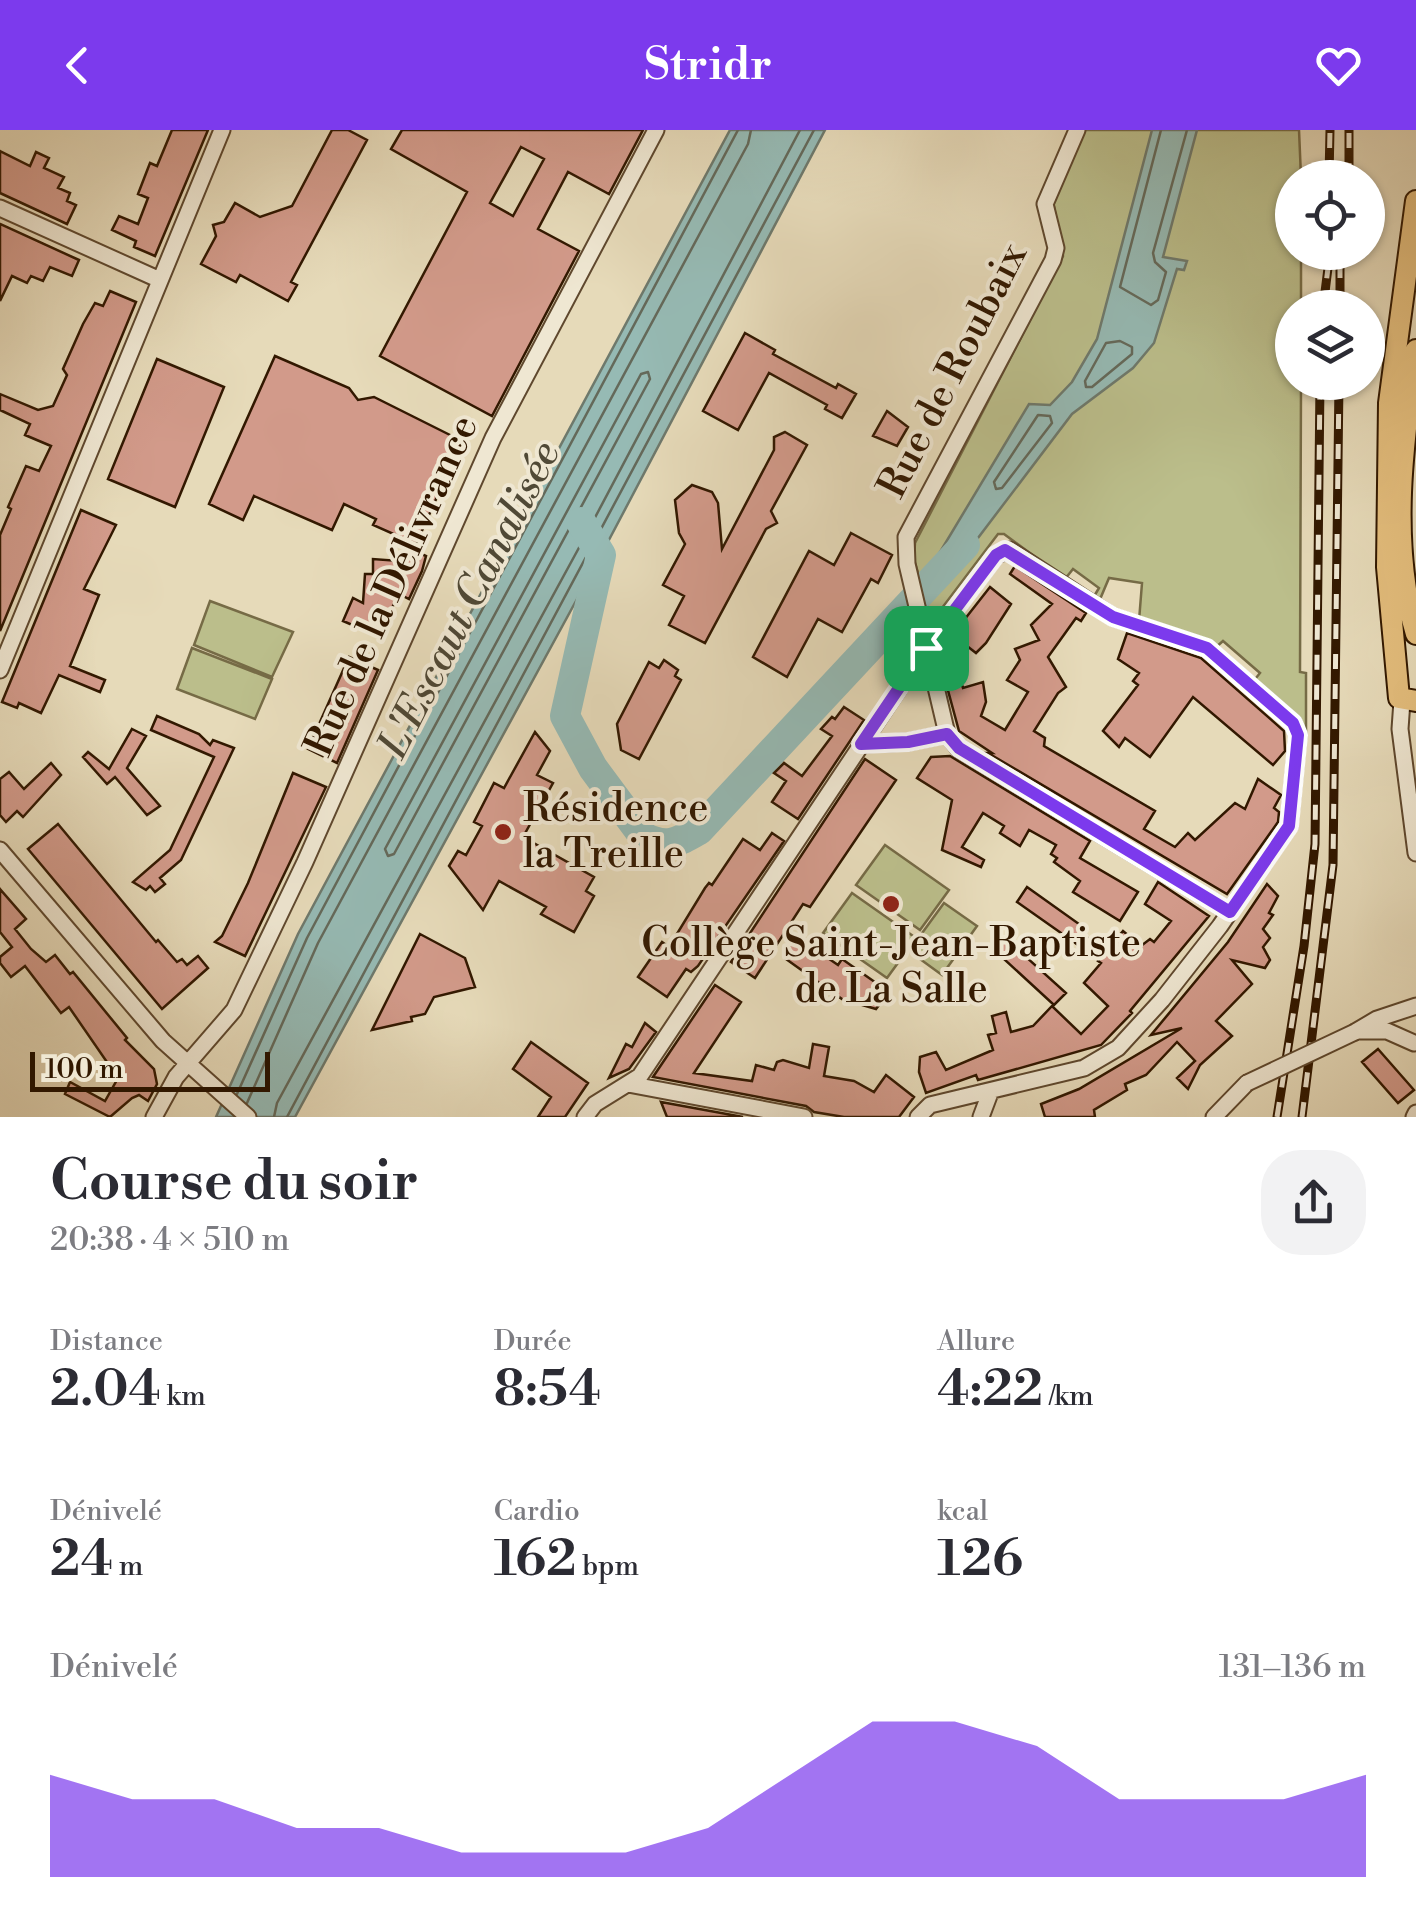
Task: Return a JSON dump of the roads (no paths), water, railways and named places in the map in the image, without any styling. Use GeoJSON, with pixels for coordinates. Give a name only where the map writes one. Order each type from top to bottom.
{"type":"FeatureCollection","features":[{"type":"Feature","properties":{"kind":"main road"},"geometry":{"type":"LineString","coordinates":[[1409,701],[1394,638],[1387,567],[1388,420],[1410,290],[1416,201]]}},
{"type":"Feature","properties":{"kind":"main road"},"geometry":{"type":"LineString","coordinates":[[1394,638],[1416,634],[1404,548],[1416,350]]}},
{"type":"Feature","properties":{"kind":"street"},"geometry":{"type":"LineString","coordinates":[[0,670],[222,130]]}},
{"type":"Feature","properties":{"kind":"street","name":"Rue de la Délivrance"},"geometry":{"type":"LineString","coordinates":[[154,1117],[186,1064],[234,1010],[305,862],[493,438],[656,130]]}},
{"type":"Feature","properties":{"kind":"street","name":"Rue de Roubaix"},"geometry":{"type":"LineString","coordinates":[[947,734],[907,564],[908,531],[1053,260],[1056,248],[1046,200],[1078,130]]}},
{"type":"Feature","properties":{"kind":"street"},"geometry":{"type":"LineString","coordinates":[[0,208],[160,280]]}},
{"type":"Feature","properties":{"kind":"street"},"geometry":{"type":"LineString","coordinates":[[585,1117],[594,1104],[642,1072],[926,648],[996,555],[1005,550],[1113,617],[1199,644],[1297,730],[1292,815],[1286,831],[1230,912],[1162,1000],[1110,1055],[1084,1068],[930,1105],[918,1117]]}},
{"type":"Feature","properties":{"kind":"street"},"geometry":{"type":"LineString","coordinates":[[1409,701],[1400,729],[1416,853]]}},
{"type":"Feature","properties":{"kind":"street"},"geometry":{"type":"LineString","coordinates":[[861,744],[908,742],[947,734],[959,748],[1230,912]]}},
{"type":"Feature","properties":{"kind":"street"},"geometry":{"type":"LineString","coordinates":[[0,850],[186,1064],[248,1117]]}},
{"type":"Feature","properties":{"kind":"street"},"geometry":{"type":"LineString","coordinates":[[1214,1117],[1247,1083],[1381,1017],[1416,1007]]}},
{"type":"Feature","properties":{"kind":"street"},"geometry":{"type":"LineString","coordinates":[[1415,1045],[1410,1028],[1416,1007]]}},
{"type":"Feature","properties":{"kind":"street"},"geometry":{"type":"LineString","coordinates":[[1355,1032],[1381,1030],[1415,1045]]}},
{"type":"Feature","properties":{"kind":"street"},"geometry":{"type":"LineString","coordinates":[[628,1084],[804,1117]]}},
{"type":"Feature","properties":{"kind":"street"},"geometry":{"type":"LineString","coordinates":[[980,1117],[990,1092]]}},
{"type":"Feature","properties":{"kind":"water"},"geometry":{"type":"Polygon","coordinates":[[[730,130],[825,130],[601,555],[295,1117],[216,1117],[298,934],[730,130]]]}},
{"type":"Feature","properties":{"kind":"water"},"geometry":{"type":"Polygon","coordinates":[[[1152,130],[1197,130],[1163,257],[1187,261],[1184,270],[1177,269],[1154,343],[1133,368],[1072,414],[959,563],[924,587],[922,581],[931,574],[934,562],[1029,404],[1050,405],[1072,382],[1097,339],[1152,130]]]}},
{"type":"Feature","properties":{"kind":"waterway"},"geometry":{"type":"LineString","coordinates":[[581,522],[601,555],[565,716],[593,768],[644,837],[666,843],[699,830],[965,545]]}},
{"type":"Feature","properties":{"kind":"railway"},"geometry":{"type":"LineString","coordinates":[[1329,160],[1330,130]]}},
{"type":"Feature","properties":{"kind":"railway"},"geometry":{"type":"LineString","coordinates":[[1349,130],[1349,160]]}},
{"type":"Feature","properties":{"kind":"railway"},"geometry":{"type":"LineString","coordinates":[[1325,290],[1328,270]]}},
{"type":"Feature","properties":{"kind":"railway"},"geometry":{"type":"LineString","coordinates":[[1340,270],[1340,290]]}},
{"type":"Feature","properties":{"kind":"railway"},"geometry":{"type":"LineString","coordinates":[[1277,1117],[1304,946],[1315,844],[1320,400]]}},
{"type":"Feature","properties":{"kind":"railway"},"geometry":{"type":"LineString","coordinates":[[1302,1117],[1333,865],[1339,400]]}},
{"type":"Feature","properties":{"kind":"place","name":"Résidence la Treille"},"geometry":{"type":"Point","coordinates":[503,832]}},
{"type":"Feature","properties":{"kind":"place","name":"Collège Saint-Jean-Baptiste de La Salle"},"geometry":{"type":"Point","coordinates":[891,904]}},
{"type":"Feature","properties":{"kind":"water label","name":"L'Escaut Canalisée"},"geometry":{"type":"Point","coordinates":[470,600]}}]}
